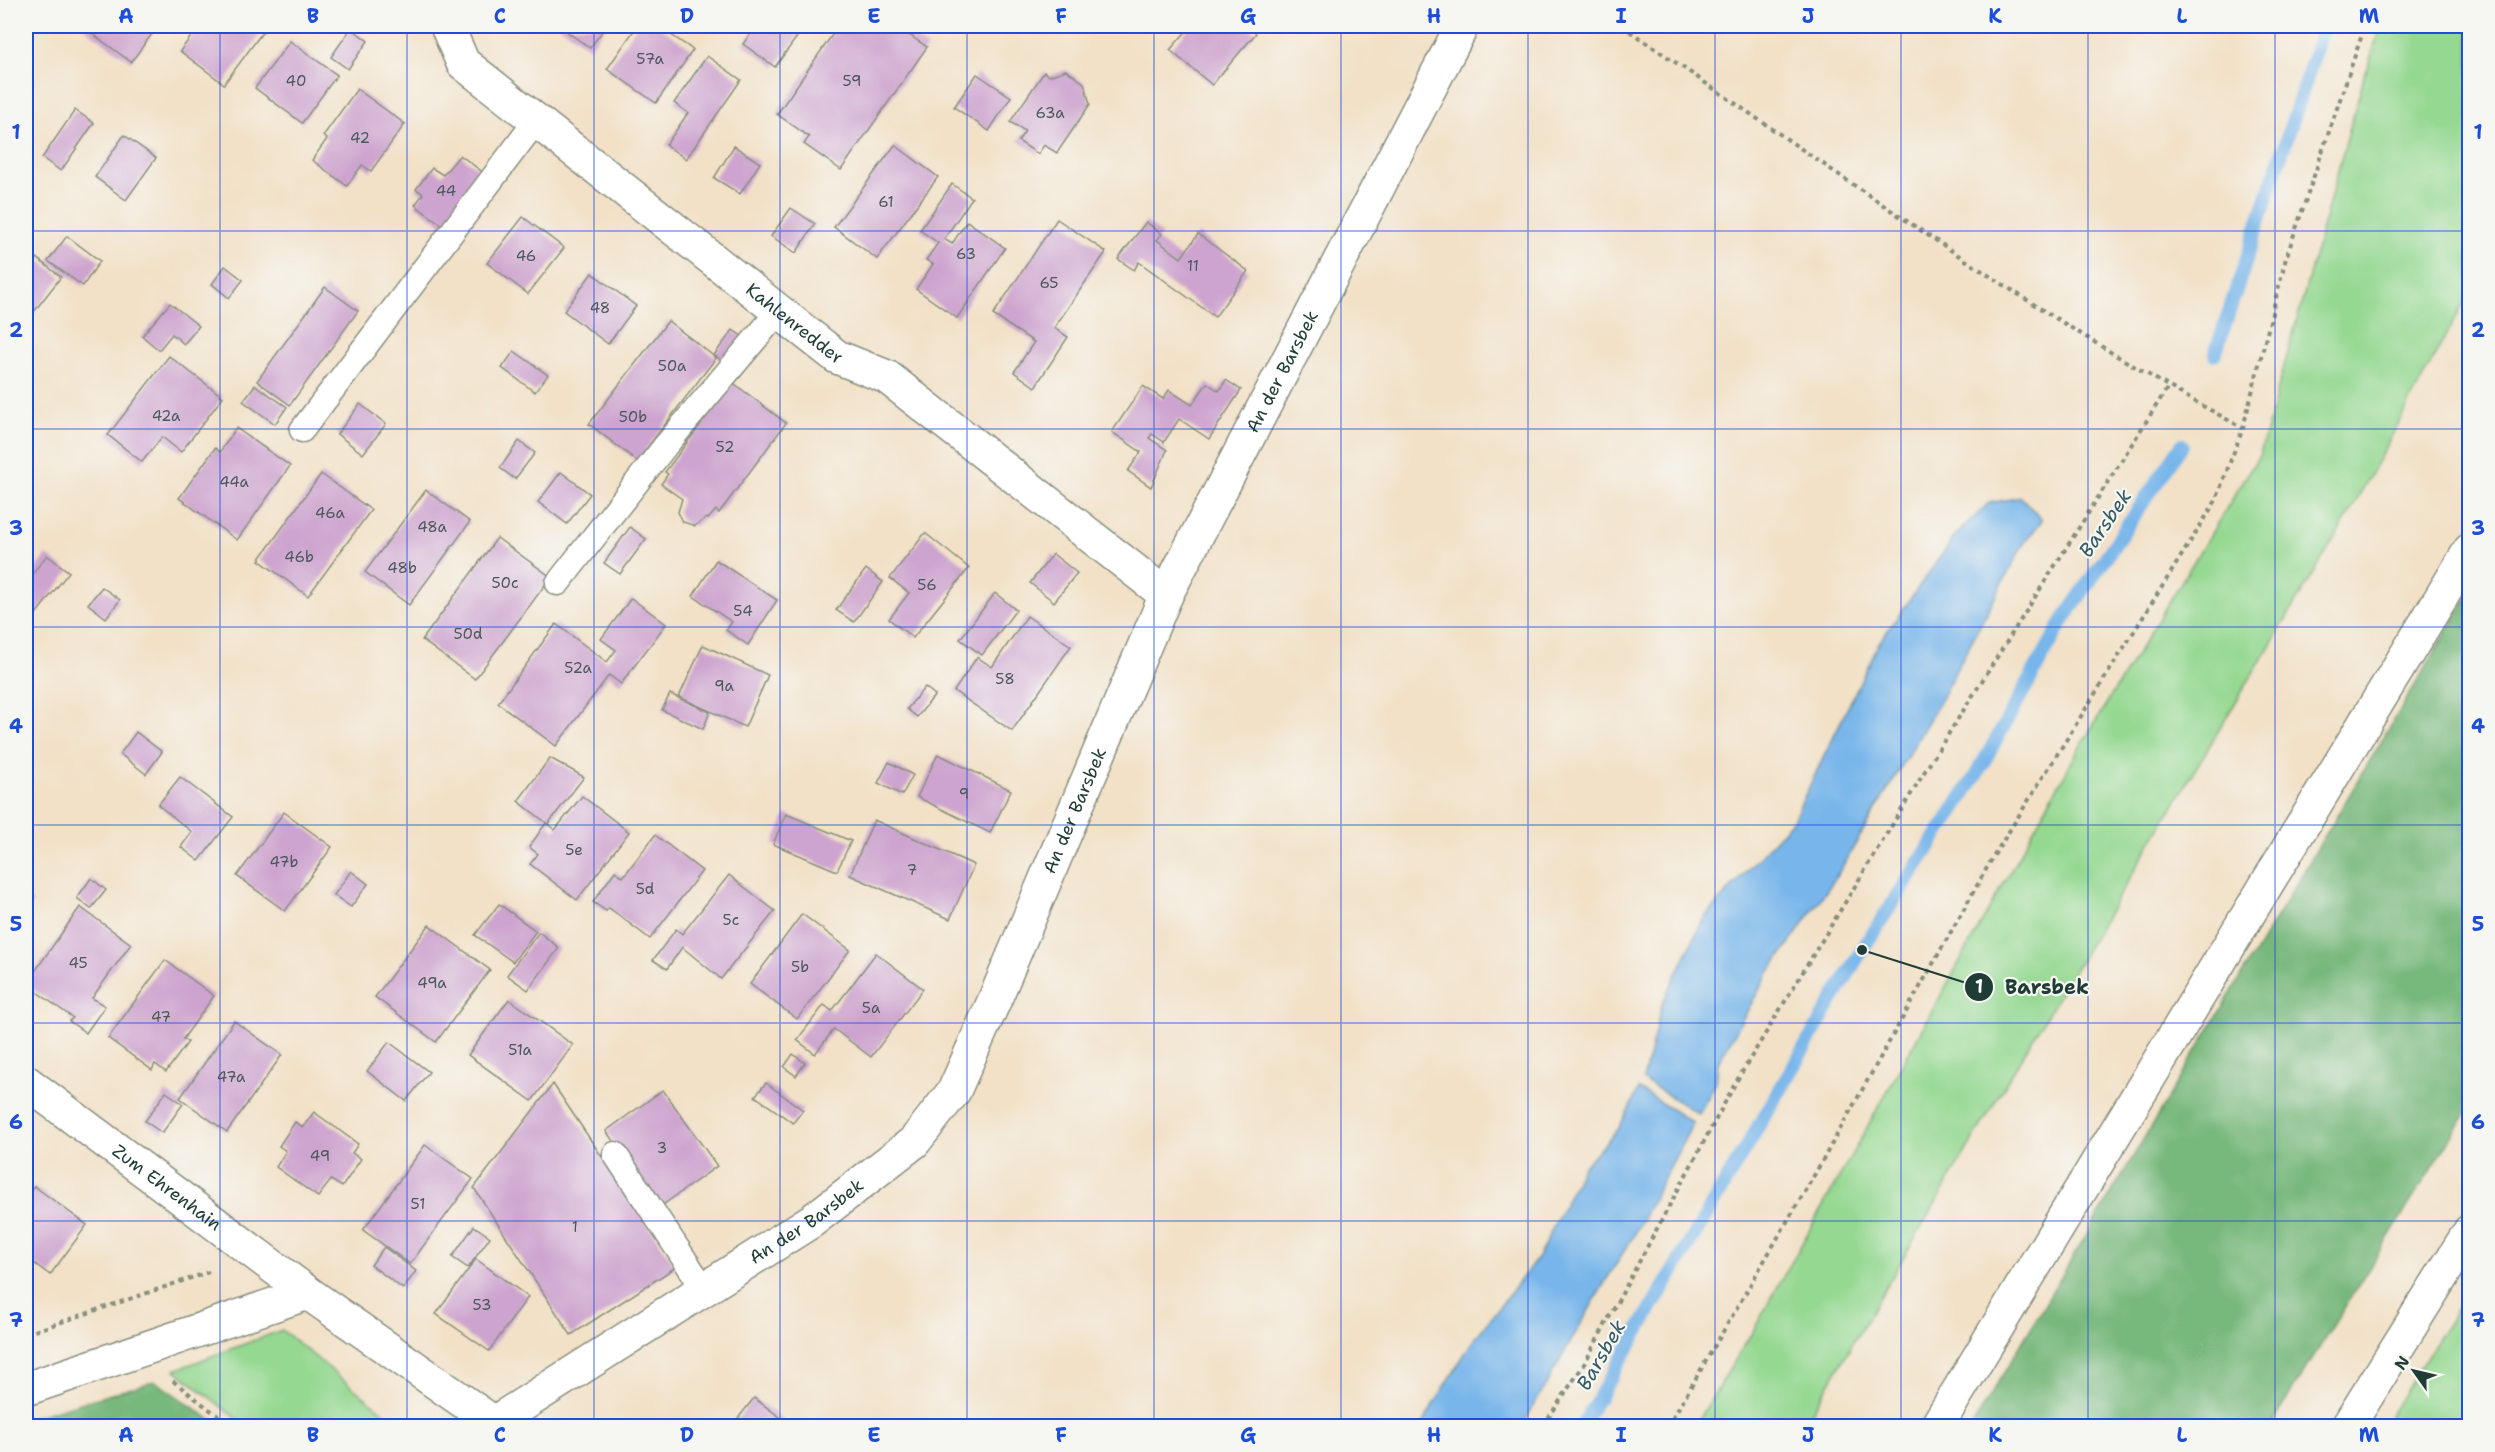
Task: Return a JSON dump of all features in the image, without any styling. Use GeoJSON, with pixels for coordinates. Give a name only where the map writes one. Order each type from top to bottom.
{"type":"FeatureCollection","features":[{"type":"Feature","properties":{"kind":"main road","name":"Kahlenredder"},"geometry":{"type":"LineString","coordinates":[[447,26],[463,63],[536,121],[837,357],[887,377],[1166,595]]}},
{"type":"Feature","properties":{"kind":"main road","name":"An der Barsbek"},"geometry":{"type":"LineString","coordinates":[[492,1425],[813,1220],[914,1142],[954,1091],[996,999],[1166,595],[1462,26]]}},
{"type":"Feature","properties":{"kind":"main road"},"geometry":{"type":"LineString","coordinates":[[1936,1426],[2469,549]]}},
{"type":"Feature","properties":{"kind":"main road","name":"Zum Ehrenhain"},"geometry":{"type":"LineString","coordinates":[[26,1082],[308,1293],[492,1425]]}},
{"type":"Feature","properties":{"kind":"main road"},"geometry":{"type":"LineString","coordinates":[[2348,1426],[2469,1231]]}},
{"type":"Feature","properties":{"kind":"main road"},"geometry":{"type":"LineString","coordinates":[[26,1389],[308,1293]]}},
{"type":"Feature","properties":{"kind":"lane"},"geometry":{"type":"LineString","coordinates":[[302,430],[536,121]]}},
{"type":"Feature","properties":{"kind":"lane"},"geometry":{"type":"LineString","coordinates":[[558,583],[666,445],[778,311]]}},
{"type":"Feature","properties":{"kind":"lane"},"geometry":{"type":"LineString","coordinates":[[615,1154],[704,1289]]}},
{"type":"Feature","properties":{"kind":"path"},"geometry":{"type":"LineString","coordinates":[[1623,26],[1948,247],[2168,387],[2243,428]]}},
{"type":"Feature","properties":{"kind":"path"},"geometry":{"type":"LineString","coordinates":[[1668,1426],[1816,1172],[1993,857],[2215,502],[2243,428],[2286,258],[2365,26]]}},
{"type":"Feature","properties":{"kind":"path"},"geometry":{"type":"LineString","coordinates":[[1543,1426],[1583,1366],[1736,1082],[1925,771],[2155,411],[2168,387]]}},
{"type":"Feature","properties":{"kind":"path"},"geometry":{"type":"LineString","coordinates":[[26,1334],[260,1255]]}},
{"type":"Feature","properties":{"kind":"path"},"geometry":{"type":"LineString","coordinates":[[137,1352],[231,1426]]}},
{"type":"Feature","properties":{"kind":"green space"},"geometry":{"type":"Polygon","coordinates":[[[2381,26],[2469,26],[2469,293],[2348,516],[2011,1075],[1804,1426],[1695,1426],[1753,1331],[2081,745],[2260,454],[2363,80],[2381,26]]]}},
{"type":"Feature","properties":{"kind":"green space"},"geometry":{"type":"Polygon","coordinates":[[[2469,595],[2469,1109],[2270,1426],[1972,1426],[2469,595]]]}},
{"type":"Feature","properties":{"kind":"green space"},"geometry":{"type":"Polygon","coordinates":[[[2469,1289],[2469,1426],[2383,1426],[2469,1289]]]}},
{"type":"Feature","properties":{"kind":"green space"},"geometry":{"type":"Polygon","coordinates":[[[282,1330],[400,1426],[246,1426],[175,1370],[282,1330]]]}},
{"type":"Feature","properties":{"kind":"green space"},"geometry":{"type":"Polygon","coordinates":[[[155,1381],[220,1426],[26,1426],[26,1419],[155,1381]]]}},
{"type":"Feature","properties":{"kind":"water"},"geometry":{"type":"Polygon","coordinates":[[[2021,497],[2042,520],[2023,545],[1936,708],[1836,877],[1768,974],[1718,1063],[1716,1082],[1699,1114],[1643,1080],[1662,1004],[1704,918],[1793,820],[1879,643],[1955,536],[1989,503],[2021,497]]]}},
{"type":"Feature","properties":{"kind":"water"},"geometry":{"type":"Polygon","coordinates":[[[1639,1089],[1693,1123],[1636,1232],[1522,1426],[1421,1426],[1470,1345],[1539,1256],[1582,1168],[1619,1128],[1639,1089]]]}},
{"type":"Feature","properties":{"kind":"building"},"geometry":{"type":"Polygon","coordinates":[[[82,26],[158,26],[131,62],[82,26]]]}},
{"type":"Feature","properties":{"kind":"building"},"geometry":{"type":"Polygon","coordinates":[[[199,26],[267,26],[224,84],[180,51],[199,26]]]}},
{"type":"Feature","properties":{"kind":"building"},"geometry":{"type":"Polygon","coordinates":[[[559,26],[606,26],[590,48],[559,26]]]}},
{"type":"Feature","properties":{"kind":"building"},"geometry":{"type":"Polygon","coordinates":[[[637,26],[658,26],[693,50],[656,103],[607,69],[637,26]]]}},
{"type":"Feature","properties":{"kind":"building"},"geometry":{"type":"Polygon","coordinates":[[[756,26],[805,26],[775,67],[743,44],[756,26]]]}},
{"type":"Feature","properties":{"kind":"building"},"geometry":{"type":"Polygon","coordinates":[[[846,26],[896,26],[927,47],[841,170],[804,144],[809,137],[777,114],[837,28],[842,31],[846,26]]]}},
{"type":"Feature","properties":{"kind":"building"},"geometry":{"type":"Polygon","coordinates":[[[1191,26],[1247,26],[1256,33],[1212,85],[1170,50],[1191,26]]]}},
{"type":"Feature","properties":{"kind":"building"},"geometry":{"type":"Polygon","coordinates":[[[351,28],[368,41],[348,69],[331,57],[351,28]]]}},
{"type":"Feature","properties":{"kind":"building"},"geometry":{"type":"Polygon","coordinates":[[[290,41],[337,75],[302,123],[255,88],[290,41]]]}},
{"type":"Feature","properties":{"kind":"building"},"geometry":{"type":"Polygon","coordinates":[[[707,56],[741,80],[686,159],[666,145],[688,113],[674,103],[707,56]]]}},
{"type":"Feature","properties":{"kind":"building"},"geometry":{"type":"Polygon","coordinates":[[[1066,70],[1084,83],[1090,104],[1057,153],[1044,145],[1038,154],[1018,141],[1025,131],[1010,122],[1044,72],[1049,76],[1066,70]]]}},
{"type":"Feature","properties":{"kind":"building"},"geometry":{"type":"Polygon","coordinates":[[[977,74],[1011,97],[989,131],[954,107],[977,74]]]}},
{"type":"Feature","properties":{"kind":"building"},"geometry":{"type":"Polygon","coordinates":[[[357,89],[405,124],[371,171],[362,165],[347,186],[312,160],[327,139],[323,136],[357,89]]]}},
{"type":"Feature","properties":{"kind":"building"},"geometry":{"type":"Polygon","coordinates":[[[75,110],[94,123],[61,171],[42,158],[75,110]]]}},
{"type":"Feature","properties":{"kind":"building"},"geometry":{"type":"Polygon","coordinates":[[[124,135],[156,158],[126,200],[95,177],[124,135]]]}},
{"type":"Feature","properties":{"kind":"building"},"geometry":{"type":"Polygon","coordinates":[[[895,145],[938,177],[877,259],[834,227],[895,145]]]}},
{"type":"Feature","properties":{"kind":"building"},"geometry":{"type":"Polygon","coordinates":[[[734,146],[760,163],[740,194],[714,178],[734,146]]]}},
{"type":"Feature","properties":{"kind":"building"},"geometry":{"type":"Polygon","coordinates":[[[460,155],[485,174],[445,227],[415,205],[423,194],[416,189],[432,168],[443,175],[460,155]]]}},
{"type":"Feature","properties":{"kind":"building"},"geometry":{"type":"Polygon","coordinates":[[[952,184],[972,198],[944,239],[952,244],[967,221],[1005,248],[957,318],[916,289],[933,264],[926,260],[938,243],[920,230],[952,184]]]}},
{"type":"Feature","properties":{"kind":"building"},"geometry":{"type":"Polygon","coordinates":[[[791,208],[815,224],[796,253],[771,236],[791,208]]]}},
{"type":"Feature","properties":{"kind":"building"},"geometry":{"type":"Polygon","coordinates":[[[523,217],[564,248],[528,294],[487,263],[523,217]]]}},
{"type":"Feature","properties":{"kind":"building"},"geometry":{"type":"Polygon","coordinates":[[[1057,219],[1106,252],[1054,328],[1068,337],[1035,387],[1014,372],[1034,342],[993,315],[1057,219]]]}},
{"type":"Feature","properties":{"kind":"building"},"geometry":{"type":"Polygon","coordinates":[[[1146,222],[1162,234],[1157,240],[1181,258],[1198,234],[1248,271],[1215,317],[1139,262],[1134,270],[1118,259],[1146,222]]]}},
{"type":"Feature","properties":{"kind":"building"},"geometry":{"type":"Polygon","coordinates":[[[67,236],[100,261],[83,286],[48,261],[67,236]]]}},
{"type":"Feature","properties":{"kind":"building"},"geometry":{"type":"Polygon","coordinates":[[[26,250],[61,277],[26,322],[26,250]]]}},
{"type":"Feature","properties":{"kind":"building"},"geometry":{"type":"Polygon","coordinates":[[[225,266],[243,280],[229,298],[212,284],[225,266]]]}},
{"type":"Feature","properties":{"kind":"building"},"geometry":{"type":"Polygon","coordinates":[[[592,273],[636,306],[608,344],[564,311],[592,273]]]}},
{"type":"Feature","properties":{"kind":"building"},"geometry":{"type":"Polygon","coordinates":[[[325,287],[358,311],[290,405],[257,381],[325,287]]]}},
{"type":"Feature","properties":{"kind":"building"},"geometry":{"type":"Polygon","coordinates":[[[170,303],[199,326],[184,344],[172,334],[159,350],[142,336],[170,303]]]}},
{"type":"Feature","properties":{"kind":"building"},"geometry":{"type":"Polygon","coordinates":[[[668,321],[716,358],[637,461],[589,424],[668,321]]]}},
{"type":"Feature","properties":{"kind":"building"},"geometry":{"type":"Polygon","coordinates":[[[733,330],[746,339],[728,365],[714,355],[733,330]]]}},
{"type":"Feature","properties":{"kind":"building"},"geometry":{"type":"Polygon","coordinates":[[[514,351],[548,375],[535,392],[502,368],[514,351]]]}},
{"type":"Feature","properties":{"kind":"building"},"geometry":{"type":"Polygon","coordinates":[[[169,356],[223,397],[181,452],[162,437],[142,462],[108,435],[169,356]]]}},
{"type":"Feature","properties":{"kind":"building"},"geometry":{"type":"Polygon","coordinates":[[[1226,380],[1241,390],[1209,439],[1179,419],[1164,442],[1152,434],[1149,438],[1167,450],[1151,487],[1128,471],[1141,452],[1112,432],[1143,386],[1163,399],[1169,390],[1192,405],[1207,383],[1219,391],[1226,380]]]}},
{"type":"Feature","properties":{"kind":"building"},"geometry":{"type":"Polygon","coordinates":[[[732,382],[786,423],[719,513],[716,510],[708,519],[706,518],[695,526],[683,522],[678,512],[682,499],[661,484],[668,474],[665,472],[732,382]]]}},
{"type":"Feature","properties":{"kind":"building"},"geometry":{"type":"Polygon","coordinates":[[[255,385],[287,407],[275,424],[243,401],[255,385]]]}},
{"type":"Feature","properties":{"kind":"building"},"geometry":{"type":"Polygon","coordinates":[[[360,404],[386,424],[363,454],[337,434],[360,404]]]}},
{"type":"Feature","properties":{"kind":"building"},"geometry":{"type":"Polygon","coordinates":[[[236,428],[290,466],[237,540],[179,498],[215,448],[220,452],[236,428]]]}},
{"type":"Feature","properties":{"kind":"building"},"geometry":{"type":"Polygon","coordinates":[[[519,441],[535,453],[515,479],[500,468],[519,441]]]}},
{"type":"Feature","properties":{"kind":"building"},"geometry":{"type":"Polygon","coordinates":[[[561,472],[590,494],[567,524],[538,502],[561,472]]]}},
{"type":"Feature","properties":{"kind":"building"},"geometry":{"type":"Polygon","coordinates":[[[321,474],[371,510],[308,596],[259,560],[321,474]]]}},
{"type":"Feature","properties":{"kind":"building"},"geometry":{"type":"Polygon","coordinates":[[[426,490],[470,522],[409,605],[365,572],[426,490]]]}},
{"type":"Feature","properties":{"kind":"building"},"geometry":{"type":"Polygon","coordinates":[[[630,527],[646,539],[620,574],[604,563],[630,527]]]}},
{"type":"Feature","properties":{"kind":"building"},"geometry":{"type":"Polygon","coordinates":[[[925,533],[969,568],[913,638],[889,619],[909,593],[890,578],[925,533]]]}},
{"type":"Feature","properties":{"kind":"building"},"geometry":{"type":"Polygon","coordinates":[[[497,538],[551,577],[475,679],[422,640],[497,538]]]}},
{"type":"Feature","properties":{"kind":"building"},"geometry":{"type":"Polygon","coordinates":[[[1053,554],[1077,573],[1054,602],[1030,583],[1053,554]]]}},
{"type":"Feature","properties":{"kind":"building"},"geometry":{"type":"Polygon","coordinates":[[[47,555],[69,572],[32,619],[26,615],[26,582],[47,555]]]}},
{"type":"Feature","properties":{"kind":"building"},"geometry":{"type":"Polygon","coordinates":[[[716,560],[777,600],[748,645],[726,630],[732,622],[693,596],[716,560]]]}},
{"type":"Feature","properties":{"kind":"building"},"geometry":{"type":"Polygon","coordinates":[[[866,569],[883,582],[854,622],[836,610],[866,569]]]}},
{"type":"Feature","properties":{"kind":"building"},"geometry":{"type":"Polygon","coordinates":[[[102,587],[120,600],[106,618],[88,604],[102,587]]]}},
{"type":"Feature","properties":{"kind":"building"},"geometry":{"type":"Polygon","coordinates":[[[995,593],[1016,610],[982,655],[960,639],[995,593]]]}},
{"type":"Feature","properties":{"kind":"building"},"geometry":{"type":"Polygon","coordinates":[[[631,598],[666,624],[621,684],[609,675],[556,746],[498,703],[556,624],[607,662],[616,650],[601,639],[631,598]]]}},
{"type":"Feature","properties":{"kind":"building"},"geometry":{"type":"Polygon","coordinates":[[[1027,616],[1071,646],[1012,731],[954,691],[977,657],[992,667],[1027,616]]]}},
{"type":"Feature","properties":{"kind":"building"},"geometry":{"type":"Polygon","coordinates":[[[703,645],[768,675],[745,727],[679,697],[703,645]]]}},
{"type":"Feature","properties":{"kind":"building"},"geometry":{"type":"Polygon","coordinates":[[[925,687],[935,695],[917,717],[907,709],[925,687]]]}},
{"type":"Feature","properties":{"kind":"building"},"geometry":{"type":"Polygon","coordinates":[[[670,694],[710,712],[703,729],[662,710],[670,694]]]}},
{"type":"Feature","properties":{"kind":"building"},"geometry":{"type":"Polygon","coordinates":[[[136,732],[162,752],[146,774],[120,754],[136,732]]]}},
{"type":"Feature","properties":{"kind":"building"},"geometry":{"type":"Polygon","coordinates":[[[938,754],[1011,790],[990,833],[917,797],[938,754]]]}},
{"type":"Feature","properties":{"kind":"building"},"geometry":{"type":"Polygon","coordinates":[[[550,758],[584,777],[548,824],[518,801],[550,758]]]}},
{"type":"Feature","properties":{"kind":"building"},"geometry":{"type":"Polygon","coordinates":[[[889,762],[913,775],[902,795],[878,783],[889,762]]]}},
{"type":"Feature","properties":{"kind":"building"},"geometry":{"type":"Polygon","coordinates":[[[180,777],[233,817],[199,861],[181,847],[192,832],[158,805],[180,777]]]}},
{"type":"Feature","properties":{"kind":"building"},"geometry":{"type":"Polygon","coordinates":[[[582,796],[629,832],[577,900],[530,864],[538,854],[529,847],[546,823],[555,830],[582,796]]]}},
{"type":"Feature","properties":{"kind":"building"},"geometry":{"type":"Polygon","coordinates":[[[284,812],[332,847],[285,911],[237,876],[284,812]]]}},
{"type":"Feature","properties":{"kind":"building"},"geometry":{"type":"Polygon","coordinates":[[[786,814],[851,841],[837,871],[773,844],[786,814]]]}},
{"type":"Feature","properties":{"kind":"building"},"geometry":{"type":"Polygon","coordinates":[[[874,820],[974,865],[950,919],[850,875],[874,820]]]}},
{"type":"Feature","properties":{"kind":"building"},"geometry":{"type":"Polygon","coordinates":[[[655,835],[702,871],[650,939],[609,908],[606,911],[593,902],[615,871],[623,877],[655,835]]]}},
{"type":"Feature","properties":{"kind":"building"},"geometry":{"type":"Polygon","coordinates":[[[351,871],[368,884],[351,907],[334,895],[351,871]]]}},
{"type":"Feature","properties":{"kind":"building"},"geometry":{"type":"Polygon","coordinates":[[[729,875],[775,911],[721,979],[682,947],[667,969],[653,960],[676,929],[682,934],[729,875]]]}},
{"type":"Feature","properties":{"kind":"building"},"geometry":{"type":"Polygon","coordinates":[[[91,878],[106,890],[91,909],[77,898],[91,878]]]}},
{"type":"Feature","properties":{"kind":"building"},"geometry":{"type":"Polygon","coordinates":[[[26,897],[33,902],[26,914],[26,897]]]}},
{"type":"Feature","properties":{"kind":"building"},"geometry":{"type":"Polygon","coordinates":[[[499,904],[536,931],[513,962],[475,935],[499,904]]]}},
{"type":"Feature","properties":{"kind":"building"},"geometry":{"type":"Polygon","coordinates":[[[80,907],[131,944],[92,998],[105,1006],[86,1033],[69,1021],[73,1018],[26,984],[80,907]]]}},
{"type":"Feature","properties":{"kind":"building"},"geometry":{"type":"Polygon","coordinates":[[[802,914],[850,950],[797,1019],[750,984],[802,914]]]}},
{"type":"Feature","properties":{"kind":"building"},"geometry":{"type":"Polygon","coordinates":[[[429,925],[490,970],[436,1042],[375,997],[429,925]]]}},
{"type":"Feature","properties":{"kind":"building"},"geometry":{"type":"Polygon","coordinates":[[[539,932],[559,948],[528,990],[507,975],[539,932]]]}},
{"type":"Feature","properties":{"kind":"building"},"geometry":{"type":"Polygon","coordinates":[[[876,953],[923,989],[871,1057],[834,1029],[815,1054],[797,1040],[824,1005],[832,1011],[876,953]]]}},
{"type":"Feature","properties":{"kind":"building"},"geometry":{"type":"Polygon","coordinates":[[[165,960],[214,996],[183,1039],[188,1042],[166,1072],[155,1064],[152,1070],[108,1038],[165,960]]]}},
{"type":"Feature","properties":{"kind":"building"},"geometry":{"type":"Polygon","coordinates":[[[509,999],[573,1045],[532,1101],[468,1055],[509,999]]]}},
{"type":"Feature","properties":{"kind":"building"},"geometry":{"type":"Polygon","coordinates":[[[234,1021],[282,1055],[227,1132],[180,1098],[234,1021]]]}},
{"type":"Feature","properties":{"kind":"building"},"geometry":{"type":"Polygon","coordinates":[[[389,1042],[429,1072],[406,1101],[367,1071],[389,1042]]]}},
{"type":"Feature","properties":{"kind":"building"},"geometry":{"type":"Polygon","coordinates":[[[793,1054],[805,1063],[796,1076],[784,1067],[793,1054]]]}},
{"type":"Feature","properties":{"kind":"building"},"geometry":{"type":"Polygon","coordinates":[[[766,1083],[803,1110],[793,1123],[755,1096],[766,1083]]]}},
{"type":"Feature","properties":{"kind":"building"},"geometry":{"type":"Polygon","coordinates":[[[553,1084],[676,1267],[571,1335],[474,1188],[553,1084]]]}},
{"type":"Feature","properties":{"kind":"building"},"geometry":{"type":"Polygon","coordinates":[[[663,1090],[717,1166],[660,1207],[606,1131],[663,1090]]]}},
{"type":"Feature","properties":{"kind":"building"},"geometry":{"type":"Polygon","coordinates":[[[166,1092],[183,1104],[162,1133],[145,1121],[166,1092]]]}},
{"type":"Feature","properties":{"kind":"building"},"geometry":{"type":"Polygon","coordinates":[[[314,1112],[358,1144],[352,1153],[361,1159],[342,1187],[331,1180],[318,1197],[276,1167],[286,1151],[279,1146],[295,1122],[303,1127],[314,1112]]]}},
{"type":"Feature","properties":{"kind":"building"},"geometry":{"type":"Polygon","coordinates":[[[425,1145],[473,1179],[410,1264],[363,1230],[425,1145]]]}},
{"type":"Feature","properties":{"kind":"building"},"geometry":{"type":"Polygon","coordinates":[[[34,1186],[87,1225],[50,1275],[26,1257],[26,1198],[34,1186]]]}},
{"type":"Feature","properties":{"kind":"building"},"geometry":{"type":"Polygon","coordinates":[[[474,1226],[490,1237],[468,1268],[452,1257],[474,1226]]]}},
{"type":"Feature","properties":{"kind":"building"},"geometry":{"type":"Polygon","coordinates":[[[384,1247],[416,1271],[403,1289],[371,1265],[384,1247]]]}},
{"type":"Feature","properties":{"kind":"building"},"geometry":{"type":"Polygon","coordinates":[[[476,1259],[528,1297],[489,1351],[436,1314],[476,1259]]]}},
{"type":"Feature","properties":{"kind":"building"},"geometry":{"type":"Polygon","coordinates":[[[754,1398],[792,1426],[732,1426],[754,1398]]]}},
{"type":"Feature","properties":{"kind":"waterway","name":"Barsbek"},"geometry":{"type":"LineString","coordinates":[[2215,354],[2324,26]]}},
{"type":"Feature","properties":{"kind":"waterway","name":"Barsbek"},"geometry":{"type":"LineString","coordinates":[[1582,1426],[1862,950],[1975,777],[2064,619],[2182,445]]}},
{"type":"Feature","properties":{"kind":"place","name":"Barsbek"},"geometry":{"type":"Point","coordinates":[1862,950]}}]}
